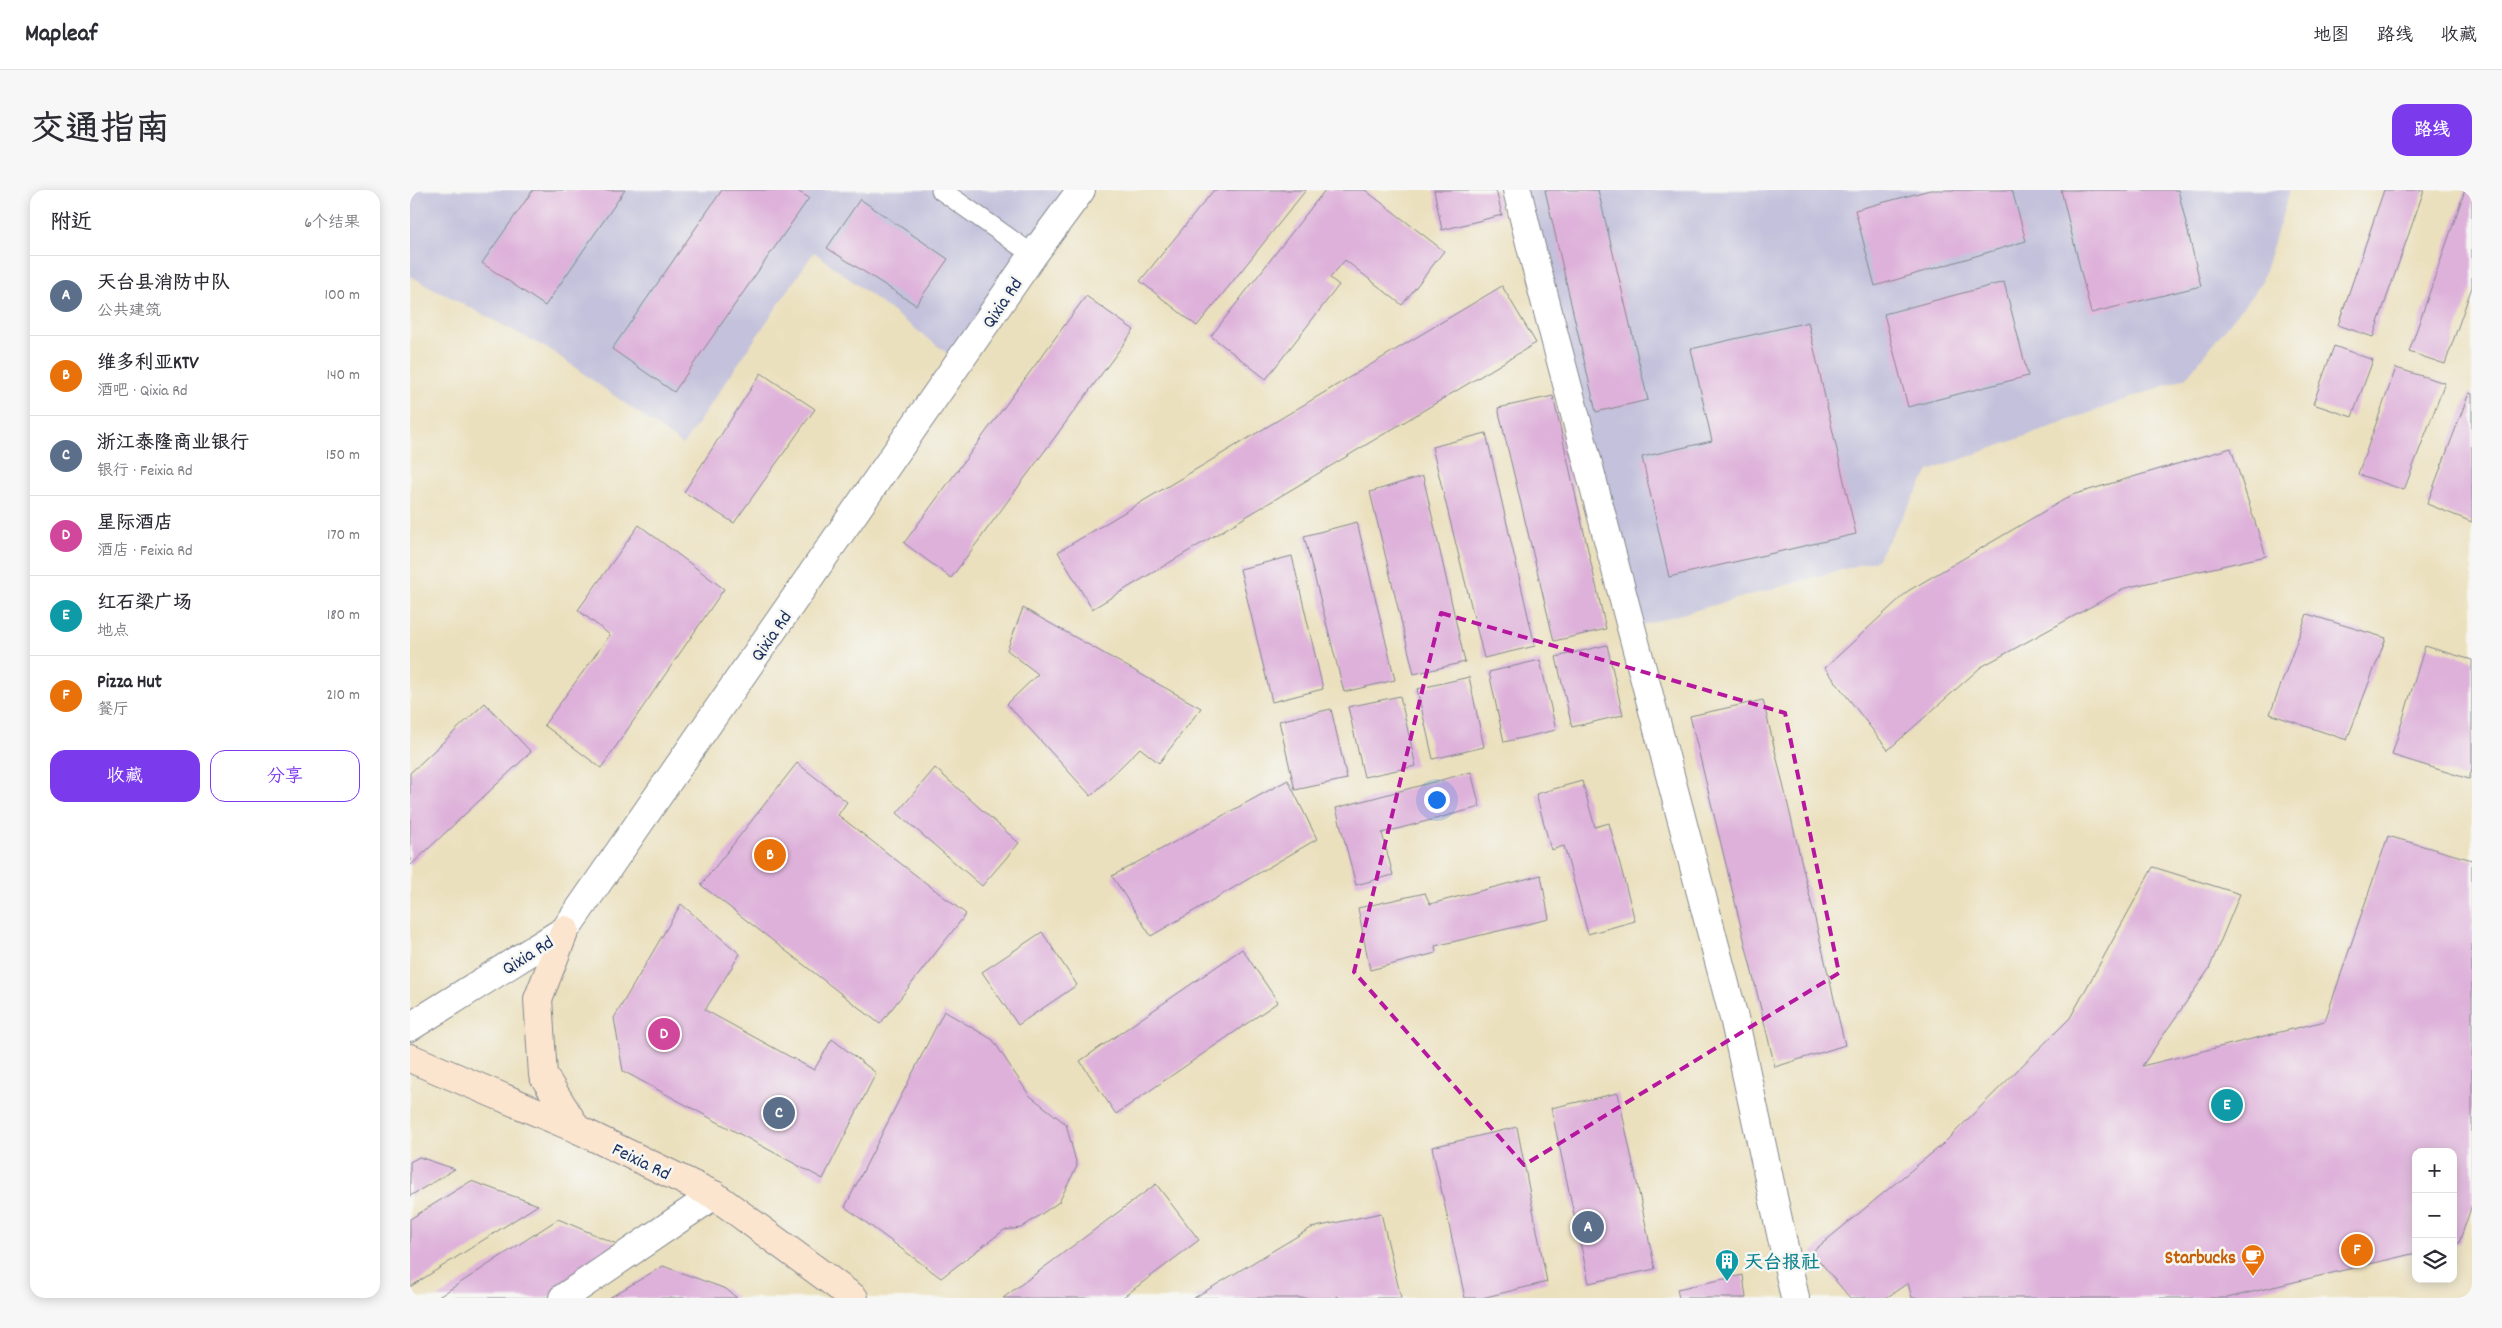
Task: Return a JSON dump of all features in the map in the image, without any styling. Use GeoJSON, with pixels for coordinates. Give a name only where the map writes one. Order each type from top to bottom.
{"type":"FeatureCollection","features":[{"type":"Feature","properties":{"kind":"main road"},"geometry":{"type":"LineString","coordinates":[[565,930],[538,999],[543,1075],[577,1129]]}},
{"type":"Feature","properties":{"kind":"main road","name":"Feixia Rd"},"geometry":{"type":"LineString","coordinates":[[410,1058],[577,1129],[714,1195],[854,1298]]}},
{"type":"Feature","properties":{"kind":"street","name":"Qixia Rd"},"geometry":{"type":"LineString","coordinates":[[410,1027],[565,930],[1033,255],[1081,190]]}},
{"type":"Feature","properties":{"kind":"street"},"geometry":{"type":"LineString","coordinates":[[1518,190],[1534,261],[1735,1022],[1795,1298]]}},
{"type":"Feature","properties":{"kind":"street"},"geometry":{"type":"LineString","coordinates":[[563,1298],[714,1195]]}},
{"type":"Feature","properties":{"kind":"lane"},"geometry":{"type":"LineString","coordinates":[[942,190],[1033,255]]}},
{"type":"Feature","properties":{"kind":"highlighted area"},"geometry":{"type":"Polygon","coordinates":[[[1441,613],[1785,713],[1839,973],[1524,1165],[1354,972],[1441,613]]]}},
{"type":"Feature","properties":{"kind":"shaded area"},"geometry":{"type":"Polygon","coordinates":[[[410,190],[1081,190],[960,363],[814,252],[683,445],[552,351],[410,276],[410,190]]]}},
{"type":"Feature","properties":{"kind":"shaded area"},"geometry":{"type":"Polygon","coordinates":[[[1524,190],[2290,190],[2261,284],[2186,378],[1929,471],[1877,560],[1631,628],[1524,190]]]}},
{"type":"Feature","properties":{"kind":"building"},"geometry":{"type":"Polygon","coordinates":[[[533,190],[625,190],[545,306],[482,263],[533,190]]]}},
{"type":"Feature","properties":{"kind":"building"},"geometry":{"type":"Polygon","coordinates":[[[722,190],[796,190],[809,198],[674,392],[612,349],[722,190]]]}},
{"type":"Feature","properties":{"kind":"building"},"geometry":{"type":"Polygon","coordinates":[[[1214,190],[1306,190],[1197,326],[1140,281],[1214,190]]]}},
{"type":"Feature","properties":{"kind":"building"},"geometry":{"type":"Polygon","coordinates":[[[1325,190],[1365,190],[1444,251],[1402,305],[1345,260],[1330,278],[1339,285],[1266,379],[1211,336],[1325,190]]]}},
{"type":"Feature","properties":{"kind":"building"},"geometry":{"type":"Polygon","coordinates":[[[1434,190],[1496,190],[1502,215],[1442,230],[1434,190]]]}},
{"type":"Feature","properties":{"kind":"building"},"geometry":{"type":"Polygon","coordinates":[[[1545,190],[1598,190],[1648,400],[1596,412],[1545,190]]]}},
{"type":"Feature","properties":{"kind":"building"},"geometry":{"type":"Polygon","coordinates":[[[1930,190],[2012,190],[2026,241],[1875,286],[1855,210],[1930,190]]]}},
{"type":"Feature","properties":{"kind":"building"},"geometry":{"type":"Polygon","coordinates":[[[2061,190],[2178,190],[2201,286],[2091,313],[2061,190]]]}},
{"type":"Feature","properties":{"kind":"building"},"geometry":{"type":"Polygon","coordinates":[[[2384,190],[2424,190],[2373,337],[2338,325],[2384,190]]]}},
{"type":"Feature","properties":{"kind":"building"},"geometry":{"type":"Polygon","coordinates":[[[2465,190],[2472,190],[2472,287],[2445,364],[2409,352],[2465,190]]]}},
{"type":"Feature","properties":{"kind":"building"},"geometry":{"type":"Polygon","coordinates":[[[860,199],[948,259],[916,305],[827,248],[860,199]]]}},
{"type":"Feature","properties":{"kind":"building"},"geometry":{"type":"Polygon","coordinates":[[[2004,282],[2028,376],[1908,407],[1884,314],[2004,282]]]}},
{"type":"Feature","properties":{"kind":"building"},"geometry":{"type":"Polygon","coordinates":[[[1502,286],[1536,343],[1092,609],[1058,552],[1502,286]]]}},
{"type":"Feature","properties":{"kind":"building"},"geometry":{"type":"Polygon","coordinates":[[[1086,296],[1134,330],[951,578],[904,543],[1086,296]]]}},
{"type":"Feature","properties":{"kind":"building"},"geometry":{"type":"Polygon","coordinates":[[[1808,322],[1856,534],[1669,577],[1642,457],[1712,441],[1691,349],[1808,322]]]}},
{"type":"Feature","properties":{"kind":"building"},"geometry":{"type":"Polygon","coordinates":[[[2334,346],[2373,360],[2352,417],[2313,404],[2334,346]]]}},
{"type":"Feature","properties":{"kind":"building"},"geometry":{"type":"Polygon","coordinates":[[[2396,368],[2445,383],[2404,490],[2358,474],[2396,368]]]}},
{"type":"Feature","properties":{"kind":"building"},"geometry":{"type":"Polygon","coordinates":[[[761,373],[815,409],[734,523],[684,492],[761,373]]]}},
{"type":"Feature","properties":{"kind":"building"},"geometry":{"type":"Polygon","coordinates":[[[2469,393],[2472,394],[2472,522],[2427,504],[2469,393]]]}},
{"type":"Feature","properties":{"kind":"building"},"geometry":{"type":"Polygon","coordinates":[[[1553,396],[1606,629],[1554,641],[1498,408],[1553,396]]]}},
{"type":"Feature","properties":{"kind":"building"},"geometry":{"type":"Polygon","coordinates":[[[1486,433],[1535,646],[1484,658],[1432,447],[1486,433]]]}},
{"type":"Feature","properties":{"kind":"building"},"geometry":{"type":"Polygon","coordinates":[[[2231,448],[2266,556],[2125,588],[1981,667],[1888,750],[1825,668],[1908,591],[2072,495],[2231,448]]]}},
{"type":"Feature","properties":{"kind":"building"},"geometry":{"type":"Polygon","coordinates":[[[1423,476],[1465,662],[1414,674],[1370,492],[1423,476]]]}},
{"type":"Feature","properties":{"kind":"building"},"geometry":{"type":"Polygon","coordinates":[[[1357,522],[1395,680],[1344,692],[1304,536],[1357,522]]]}},
{"type":"Feature","properties":{"kind":"building"},"geometry":{"type":"Polygon","coordinates":[[[639,525],[724,589],[601,768],[544,725],[610,635],[578,610],[639,525]]]}},
{"type":"Feature","properties":{"kind":"building"},"geometry":{"type":"Polygon","coordinates":[[[1292,556],[1323,689],[1272,702],[1240,569],[1292,556]]]}},
{"type":"Feature","properties":{"kind":"building"},"geometry":{"type":"Polygon","coordinates":[[[1023,608],[1201,708],[1159,763],[1140,748],[1091,796],[1007,704],[1038,674],[1007,650],[1023,608]]]}},
{"type":"Feature","properties":{"kind":"building"},"geometry":{"type":"Polygon","coordinates":[[[2307,614],[2386,638],[2347,740],[2270,714],[2307,614]]]}},
{"type":"Feature","properties":{"kind":"building"},"geometry":{"type":"Polygon","coordinates":[[[1607,645],[1623,715],[1572,727],[1556,657],[1607,645]]]}},
{"type":"Feature","properties":{"kind":"building"},"geometry":{"type":"Polygon","coordinates":[[[2425,646],[2472,660],[2472,770],[2469,779],[2392,755],[2425,646]]]}},
{"type":"Feature","properties":{"kind":"building"},"geometry":{"type":"Polygon","coordinates":[[[1540,660],[1556,730],[1504,742],[1489,672],[1540,660]]]}},
{"type":"Feature","properties":{"kind":"building"},"geometry":{"type":"Polygon","coordinates":[[[1469,677],[1484,747],[1433,759],[1417,689],[1469,677]]]}},
{"type":"Feature","properties":{"kind":"building"},"geometry":{"type":"Polygon","coordinates":[[[1400,696],[1416,766],[1364,777],[1348,707],[1400,696]]]}},
{"type":"Feature","properties":{"kind":"building"},"geometry":{"type":"Polygon","coordinates":[[[1763,700],[1845,1045],[1775,1067],[1690,716],[1763,700]]]}},
{"type":"Feature","properties":{"kind":"building"},"geometry":{"type":"Polygon","coordinates":[[[485,703],[531,752],[410,866],[410,773],[485,703]]]}},
{"type":"Feature","properties":{"kind":"building"},"geometry":{"type":"Polygon","coordinates":[[[1331,709],[1347,779],[1295,790],[1279,721],[1331,709]]]}},
{"type":"Feature","properties":{"kind":"building"},"geometry":{"type":"Polygon","coordinates":[[[797,763],[847,802],[838,815],[966,914],[880,1024],[701,885],[797,763]]]}},
{"type":"Feature","properties":{"kind":"building"},"geometry":{"type":"Polygon","coordinates":[[[935,768],[1019,843],[982,886],[897,813],[935,768]]]}},
{"type":"Feature","properties":{"kind":"building"},"geometry":{"type":"Polygon","coordinates":[[[1471,772],[1480,807],[1382,833],[1393,875],[1356,885],[1336,808],[1471,772]]]}},
{"type":"Feature","properties":{"kind":"building"},"geometry":{"type":"Polygon","coordinates":[[[1288,780],[1317,839],[1151,936],[1112,876],[1288,780]]]}},
{"type":"Feature","properties":{"kind":"building"},"geometry":{"type":"Polygon","coordinates":[[[1582,781],[1595,827],[1609,823],[1635,921],[1588,934],[1564,846],[1551,850],[1536,794],[1582,781]]]}},
{"type":"Feature","properties":{"kind":"building"},"geometry":{"type":"Polygon","coordinates":[[[2388,836],[2472,860],[2472,1205],[2459,1243],[2457,1243],[2457,1148],[2412,1148],[2412,1254],[2227,1298],[1912,1298],[1908,1283],[1886,1298],[1850,1298],[1812,1252],[1943,1144],[2070,1018],[2153,867],[2240,894],[2209,969],[2142,1066],[2325,1021],[2388,836]]]}},
{"type":"Feature","properties":{"kind":"building"},"geometry":{"type":"Polygon","coordinates":[[[1541,875],[1549,919],[1435,946],[1436,953],[1370,970],[1358,908],[1425,893],[1430,904],[1541,875]]]}},
{"type":"Feature","properties":{"kind":"building"},"geometry":{"type":"Polygon","coordinates":[[[681,904],[740,954],[705,1010],[814,1070],[832,1039],[876,1073],[823,1179],[623,1071],[614,1018],[681,904]]]}},
{"type":"Feature","properties":{"kind":"building"},"geometry":{"type":"Polygon","coordinates":[[[1042,932],[1077,985],[1018,1025],[982,972],[1042,932]]]}},
{"type":"Feature","properties":{"kind":"building"},"geometry":{"type":"Polygon","coordinates":[[[1242,949],[1278,1002],[1116,1114],[1080,1061],[1242,949]]]}},
{"type":"Feature","properties":{"kind":"building"},"geometry":{"type":"Polygon","coordinates":[[[944,1011],[993,1040],[1029,1095],[1066,1124],[1077,1166],[1059,1202],[1021,1228],[1004,1230],[941,1278],[845,1207],[944,1011]]]}},
{"type":"Feature","properties":{"kind":"building"},"geometry":{"type":"Polygon","coordinates":[[[1618,1093],[1655,1269],[1589,1283],[1551,1108],[1618,1093]]]}},
{"type":"Feature","properties":{"kind":"building"},"geometry":{"type":"Polygon","coordinates":[[[1517,1127],[1547,1282],[1482,1298],[1465,1298],[1432,1147],[1517,1127]]]}},
{"type":"Feature","properties":{"kind":"building"},"geometry":{"type":"Polygon","coordinates":[[[419,1157],[455,1169],[410,1196],[410,1162],[419,1157]]]}},
{"type":"Feature","properties":{"kind":"building"},"geometry":{"type":"Polygon","coordinates":[[[471,1181],[538,1205],[410,1287],[410,1219],[471,1181]]]}},
{"type":"Feature","properties":{"kind":"building"},"geometry":{"type":"Polygon","coordinates":[[[1156,1184],[1199,1240],[1122,1298],[1003,1298],[1156,1184]]]}},
{"type":"Feature","properties":{"kind":"building"},"geometry":{"type":"Polygon","coordinates":[[[1381,1213],[1401,1298],[1339,1298],[1338,1296],[1335,1298],[1194,1298],[1311,1228],[1381,1213]]]}},
{"type":"Feature","properties":{"kind":"building"},"geometry":{"type":"Polygon","coordinates":[[[558,1219],[626,1248],[548,1298],[437,1298],[558,1219]]]}},
{"type":"Feature","properties":{"kind":"building"},"geometry":{"type":"Polygon","coordinates":[[[663,1266],[726,1289],[737,1298],[609,1298],[663,1266]]]}},
{"type":"Feature","properties":{"kind":"building","name":"天台报社"},"geometry":{"type":"Polygon","coordinates":[[[1743,1275],[1746,1298],[1679,1298],[1677,1289],[1743,1275]]]}},
{"type":"Feature","properties":{"kind":"place","name":"维多利亚KTV"},"geometry":{"type":"Point","coordinates":[770,855]}},
{"type":"Feature","properties":{"kind":"place","name":"星际酒店"},"geometry":{"type":"Point","coordinates":[664,1034]}},
{"type":"Feature","properties":{"kind":"place","name":"红石梁广场"},"geometry":{"type":"Point","coordinates":[2227,1105]}},
{"type":"Feature","properties":{"kind":"place","name":"浙江泰隆商业银行"},"geometry":{"type":"Point","coordinates":[779,1113]}},
{"type":"Feature","properties":{"kind":"place","name":"天台县消防中队"},"geometry":{"type":"Point","coordinates":[1588,1227]}},
{"type":"Feature","properties":{"kind":"place","name":"Pizza Hut"},"geometry":{"type":"Point","coordinates":[2357,1250]}},
{"type":"Feature","properties":{"kind":"place","name":"Starbucks"},"geometry":{"type":"Point","coordinates":[2253,1277]}},
{"type":"Feature","properties":{"kind":"place","name":"天台报社"},"geometry":{"type":"Point","coordinates":[1727,1282]}}]}
